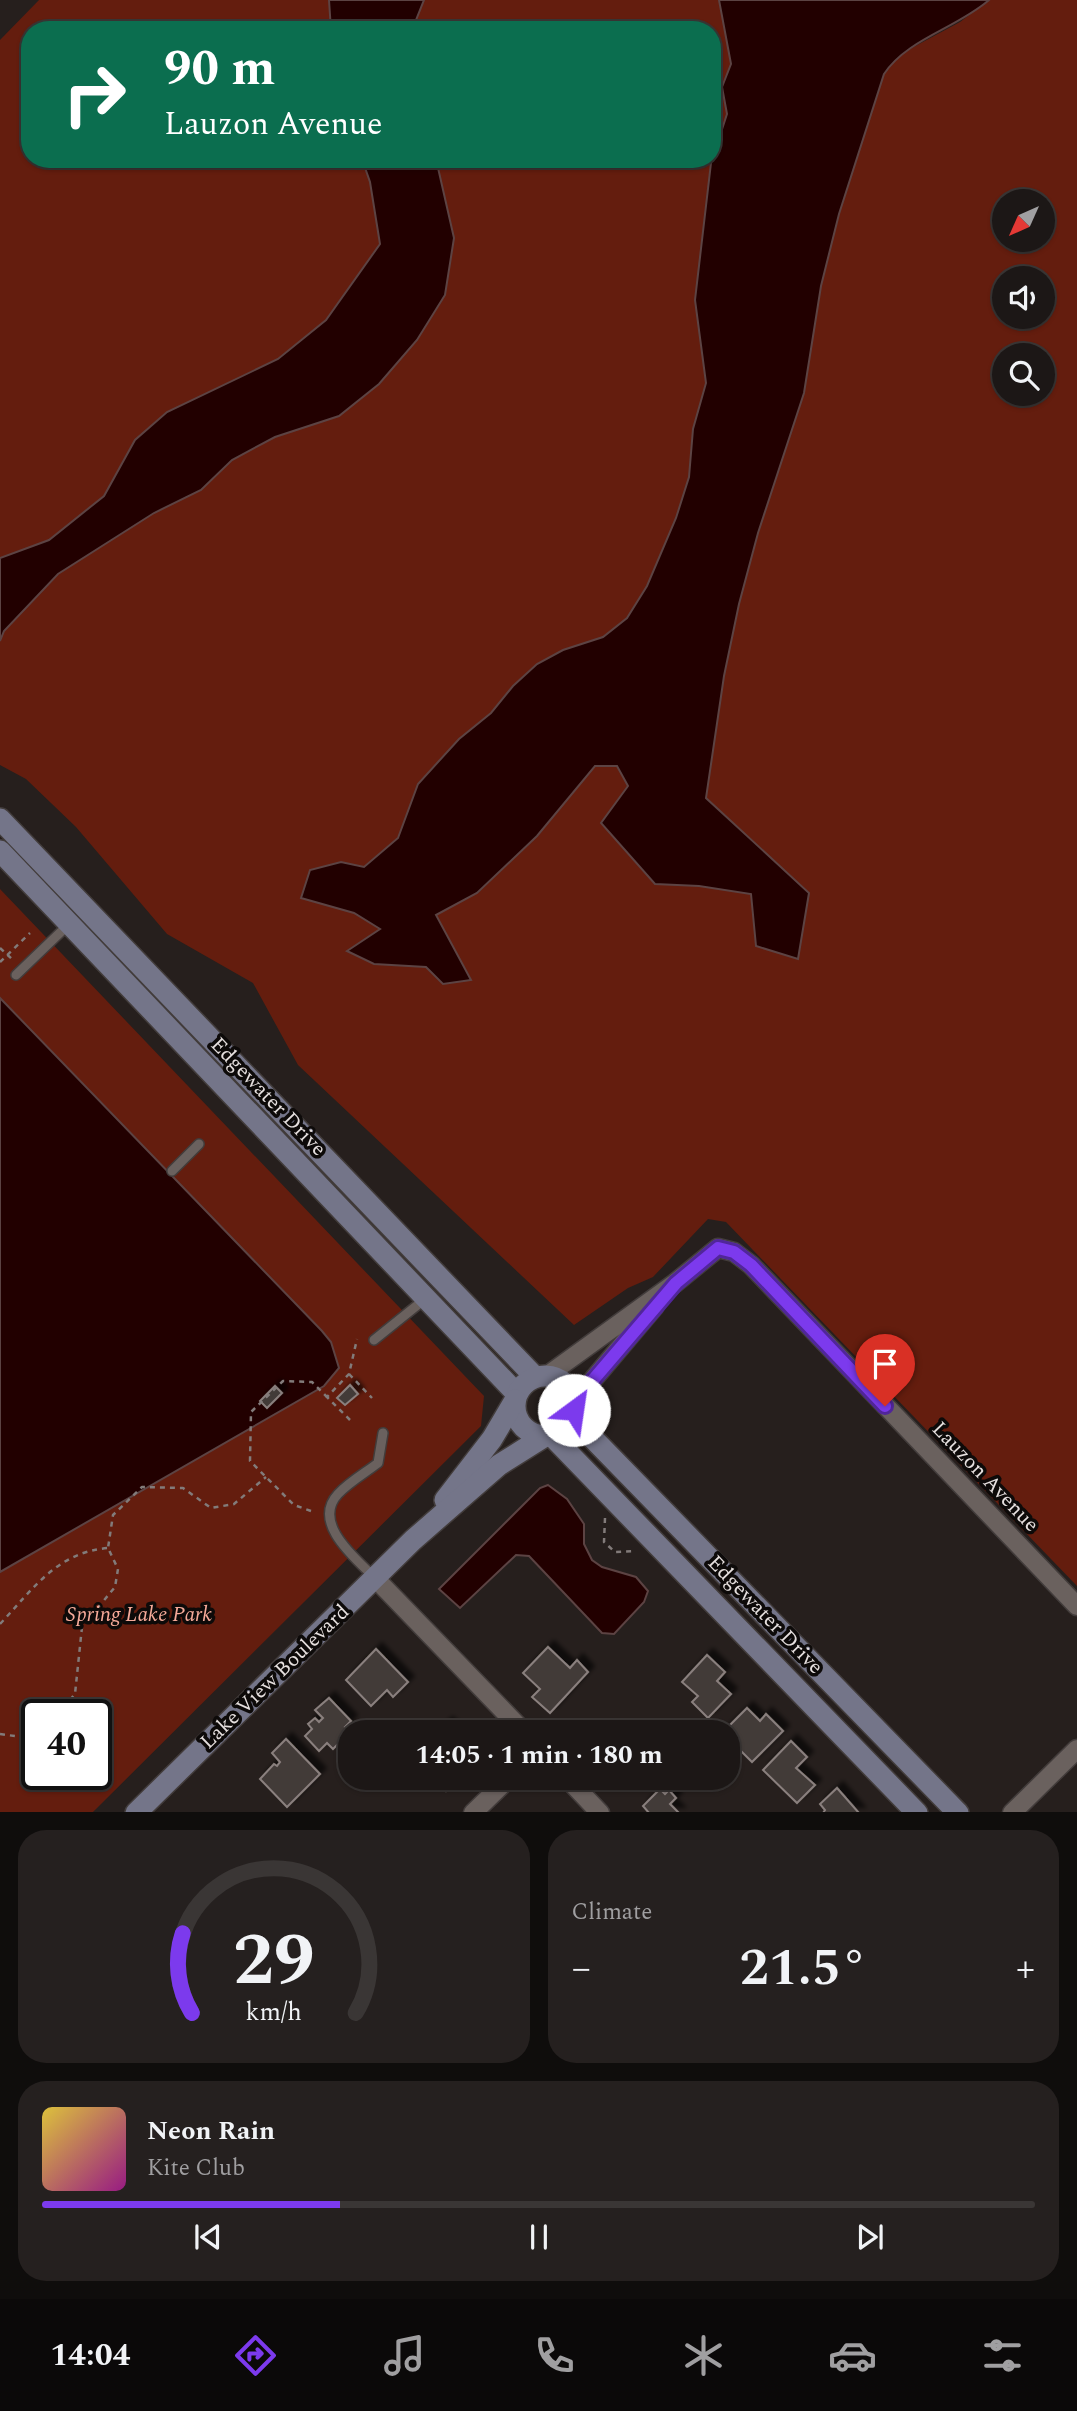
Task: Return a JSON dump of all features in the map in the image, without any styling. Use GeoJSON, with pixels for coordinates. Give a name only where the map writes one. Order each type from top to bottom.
{"type":"FeatureCollection","features":[{"type":"Feature","properties":{"kind":"street","name":"Edgewater Drive"},"geometry":{"type":"LineString","coordinates":[[0,819],[542,1376]]}},
{"type":"Feature","properties":{"kind":"street","name":"Edgewater Drive"},"geometry":{"type":"LineString","coordinates":[[0,851],[426,1298],[516,1397]]}},
{"type":"Feature","properties":{"kind":"street"},"geometry":{"type":"LineString","coordinates":[[69,923],[80,922],[96,933],[195,1034],[211,1037]]}},
{"type":"Feature","properties":{"kind":"street","name":"Lauzon Avenue"},"geometry":{"type":"LineString","coordinates":[[542,1376],[676,1283],[718,1248],[734,1252],[1077,1606]]}},
{"type":"Feature","properties":{"kind":"street","name":"Lauzon Avenue"},"geometry":{"type":"LineString","coordinates":[[574,1410],[676,1283]]}},
{"type":"Feature","properties":{"kind":"street"},"geometry":{"type":"LineString","coordinates":[[542,1376],[567,1386],[574,1410],[561,1431],[548,1435],[529,1431],[518,1418],[516,1397],[542,1376]]}},
{"type":"Feature","properties":{"kind":"street","name":"Lake View Boulevard"},"geometry":{"type":"LineString","coordinates":[[413,1540],[492,1438],[516,1397]]}},
{"type":"Feature","properties":{"kind":"street","name":"Edgewater Drive"},"geometry":{"type":"LineString","coordinates":[[574,1410],[958,1812]]}},
{"type":"Feature","properties":{"kind":"street","name":"Edgewater Drive"},"geometry":{"type":"LineString","coordinates":[[548,1435],[917,1812]]}},
{"type":"Feature","properties":{"kind":"street","name":"Lake View Boulevard"},"geometry":{"type":"LineString","coordinates":[[136,1812],[413,1540],[499,1465],[548,1435]]}},
{"type":"Feature","properties":{"kind":"street"},"geometry":{"type":"LineString","coordinates":[[376,1578],[512,1720]]}},
{"type":"Feature","properties":{"kind":"street"},"geometry":{"type":"LineString","coordinates":[[1012,1812],[1077,1748]]}},
{"type":"Feature","properties":{"kind":"street"},"geometry":{"type":"LineString","coordinates":[[474,1812],[497,1790]]}},
{"type":"Feature","properties":{"kind":"street"},"geometry":{"type":"LineString","coordinates":[[579,1790],[600,1812]]}},
{"type":"Feature","properties":{"kind":"lane"},"geometry":{"type":"LineString","coordinates":[[16,975],[69,923]]}},
{"type":"Feature","properties":{"kind":"lane"},"geometry":{"type":"LineString","coordinates":[[172,1171],[198,1144]]}},
{"type":"Feature","properties":{"kind":"lane"},"geometry":{"type":"LineString","coordinates":[[374,1340],[426,1298]]}},
{"type":"Feature","properties":{"kind":"lane"},"geometry":{"type":"LineString","coordinates":[[376,1578],[342,1544],[332,1528],[331,1509],[336,1495],[378,1463],[383,1433]]}},
{"type":"Feature","properties":{"kind":"path"},"geometry":{"type":"LineString","coordinates":[[0,962],[30,933]]}},
{"type":"Feature","properties":{"kind":"path"},"geometry":{"type":"LineString","coordinates":[[0,948],[8,954]]}},
{"type":"Feature","properties":{"kind":"path"},"geometry":{"type":"LineString","coordinates":[[327,1397],[349,1374],[358,1339]]}},
{"type":"Feature","properties":{"kind":"path"},"geometry":{"type":"LineString","coordinates":[[349,1374],[372,1398]]}},
{"type":"Feature","properties":{"kind":"path"},"geometry":{"type":"LineString","coordinates":[[311,1511],[294,1505],[250,1461],[251,1412],[283,1381],[312,1382],[350,1420]]}},
{"type":"Feature","properties":{"kind":"path"},"geometry":{"type":"LineString","coordinates":[[71,1699],[75,1694],[82,1627],[115,1587],[118,1569],[108,1548],[113,1515],[142,1487],[183,1488],[211,1508],[234,1504],[266,1477]]}},
{"type":"Feature","properties":{"kind":"path"},"geometry":{"type":"LineString","coordinates":[[605,1515],[604,1542],[615,1552],[639,1550]]}},
{"type":"Feature","properties":{"kind":"path"},"geometry":{"type":"LineString","coordinates":[[0,1624],[55,1566],[86,1549],[108,1548]]}},
{"type":"Feature","properties":{"kind":"path"},"geometry":{"type":"LineString","coordinates":[[0,1734],[21,1737]]}},
{"type":"Feature","properties":{"kind":"green space"},"geometry":{"type":"Polygon","coordinates":[[[39,0],[329,0],[330,21],[21,21],[21,168],[365,168],[380,244],[326,320],[278,359],[167,412],[135,440],[104,496],[49,540],[0,558],[0,40],[39,0]]]}},
{"type":"Feature","properties":{"kind":"green space"},"geometry":{"type":"Polygon","coordinates":[[[424,0],[719,0],[731,64],[722,87],[727,114],[721,132],[721,21],[416,21],[424,0]]]}},
{"type":"Feature","properties":{"kind":"green space"},"geometry":{"type":"Polygon","coordinates":[[[989,0],[1077,0],[1077,1586],[726,1222],[708,1219],[653,1277],[628,1288],[574,1325],[298,1065],[253,983],[167,934],[76,827],[26,779],[0,765],[0,641],[4,631],[58,574],[154,513],[201,490],[232,460],[275,437],[339,415],[454,238],[438,168],[710,168],[695,300],[706,383],[693,429],[689,477],[676,518],[647,586],[627,618],[603,637],[563,650],[513,686],[491,713],[459,739],[408,811],[398,838],[364,868],[341,862],[301,898],[354,913],[381,929],[348,952],[374,964],[426,967],[443,984],[471,979],[435,915],[478,893],[537,836],[594,766],[617,766],[628,786],[655,884],[699,886],[752,894],[757,946],[809,893],[706,798],[724,676],[739,604],[758,533],[804,393],[821,286],[839,214],[884,74],[895,57],[960,22],[989,0]]]}},
{"type":"Feature","properties":{"kind":"green space","name":"Spring Lake Park"},"geometry":{"type":"Polygon","coordinates":[[[0,889],[484,1396],[481,1426],[93,1812],[0,1812],[0,1572],[324,1386],[339,1368],[331,1342],[0,998],[0,889]]]}},
{"type":"Feature","properties":{"kind":"shaded area"},"geometry":{"type":"Polygon","coordinates":[[[329,0],[424,0],[416,21],[330,21],[329,0]]]}},
{"type":"Feature","properties":{"kind":"shaded area"},"geometry":{"type":"Polygon","coordinates":[[[719,0],[989,0],[906,52],[884,74],[839,214],[821,286],[804,393],[758,533],[724,676],[706,798],[809,893],[798,959],[756,946],[751,894],[699,886],[655,884],[601,823],[628,786],[617,766],[595,766],[537,836],[477,893],[436,915],[471,980],[443,984],[426,967],[374,964],[347,951],[380,929],[354,913],[301,898],[310,870],[341,862],[364,867],[398,838],[418,784],[459,739],[491,713],[513,686],[537,664],[563,650],[603,637],[627,618],[647,586],[676,518],[689,477],[693,429],[706,383],[695,300],[710,168],[721,168],[721,132],[727,114],[722,87],[731,64],[719,0]]]}},
{"type":"Feature","properties":{"kind":"shaded area"},"geometry":{"type":"Polygon","coordinates":[[[365,168],[438,168],[454,238],[445,295],[417,340],[379,384],[339,416],[275,437],[232,460],[201,490],[154,513],[58,574],[4,631],[0,641],[0,558],[49,540],[104,496],[135,440],[167,412],[278,359],[326,320],[380,244],[365,168]]]}},
{"type":"Feature","properties":{"kind":"shaded area"},"geometry":{"type":"Polygon","coordinates":[[[0,998],[322,1331],[331,1342],[339,1368],[324,1386],[0,1572],[0,998]]]}},
{"type":"Feature","properties":{"kind":"shaded area"},"geometry":{"type":"Polygon","coordinates":[[[548,1485],[567,1499],[584,1524],[584,1544],[592,1560],[602,1567],[636,1577],[648,1591],[644,1602],[614,1634],[602,1633],[529,1556],[516,1555],[460,1608],[439,1589],[540,1488],[548,1485]]]}},
{"type":"Feature","properties":{"kind":"building"},"geometry":{"type":"Polygon","coordinates":[[[350,1385],[358,1394],[345,1405],[337,1398],[350,1385]]]}},
{"type":"Feature","properties":{"kind":"building"},"geometry":{"type":"Polygon","coordinates":[[[275,1386],[282,1393],[267,1408],[260,1401],[275,1386]]]}},
{"type":"Feature","properties":{"kind":"building"},"geometry":{"type":"Polygon","coordinates":[[[548,1647],[570,1668],[577,1660],[588,1672],[550,1713],[532,1697],[540,1689],[523,1673],[548,1647]]]}},
{"type":"Feature","properties":{"kind":"building"},"geometry":{"type":"Polygon","coordinates":[[[376,1649],[408,1682],[393,1697],[387,1690],[371,1706],[346,1680],[376,1649]]]}},
{"type":"Feature","properties":{"kind":"building"},"geometry":{"type":"Polygon","coordinates":[[[707,1655],[725,1672],[717,1681],[731,1694],[708,1718],[692,1702],[698,1696],[682,1682],[707,1655]]]}},
{"type":"Feature","properties":{"kind":"building"},"geometry":{"type":"Polygon","coordinates":[[[329,1698],[350,1720],[338,1720],[338,1744],[333,1749],[327,1743],[319,1751],[305,1736],[312,1729],[308,1724],[315,1718],[319,1722],[323,1718],[315,1710],[329,1698]]]}},
{"type":"Feature","properties":{"kind":"building"},"geometry":{"type":"Polygon","coordinates":[[[747,1708],[760,1721],[766,1714],[783,1731],[752,1762],[740,1750],[740,1720],[735,1720],[747,1708]]]}},
{"type":"Feature","properties":{"kind":"building"},"geometry":{"type":"Polygon","coordinates":[[[286,1739],[320,1774],[287,1807],[260,1779],[274,1764],[277,1766],[280,1762],[272,1753],[286,1739]]]}},
{"type":"Feature","properties":{"kind":"building"},"geometry":{"type":"Polygon","coordinates":[[[791,1741],[807,1757],[796,1768],[815,1785],[797,1803],[763,1770],[791,1741]]]}},
{"type":"Feature","properties":{"kind":"building"},"geometry":{"type":"Polygon","coordinates":[[[837,1788],[858,1812],[824,1812],[820,1804],[837,1788]]]}},
{"type":"Feature","properties":{"kind":"building"},"geometry":{"type":"Polygon","coordinates":[[[659,1790],[665,1794],[669,1790],[676,1798],[670,1804],[678,1812],[648,1812],[643,1806],[659,1790]]]}},
{"type":"Feature","properties":{"kind":"route"},"geometry":{"type":"LineString","coordinates":[[574,1410],[575,1401],[676,1283],[708,1253],[718,1248],[734,1252],[751,1265],[885,1406]]}}]}
